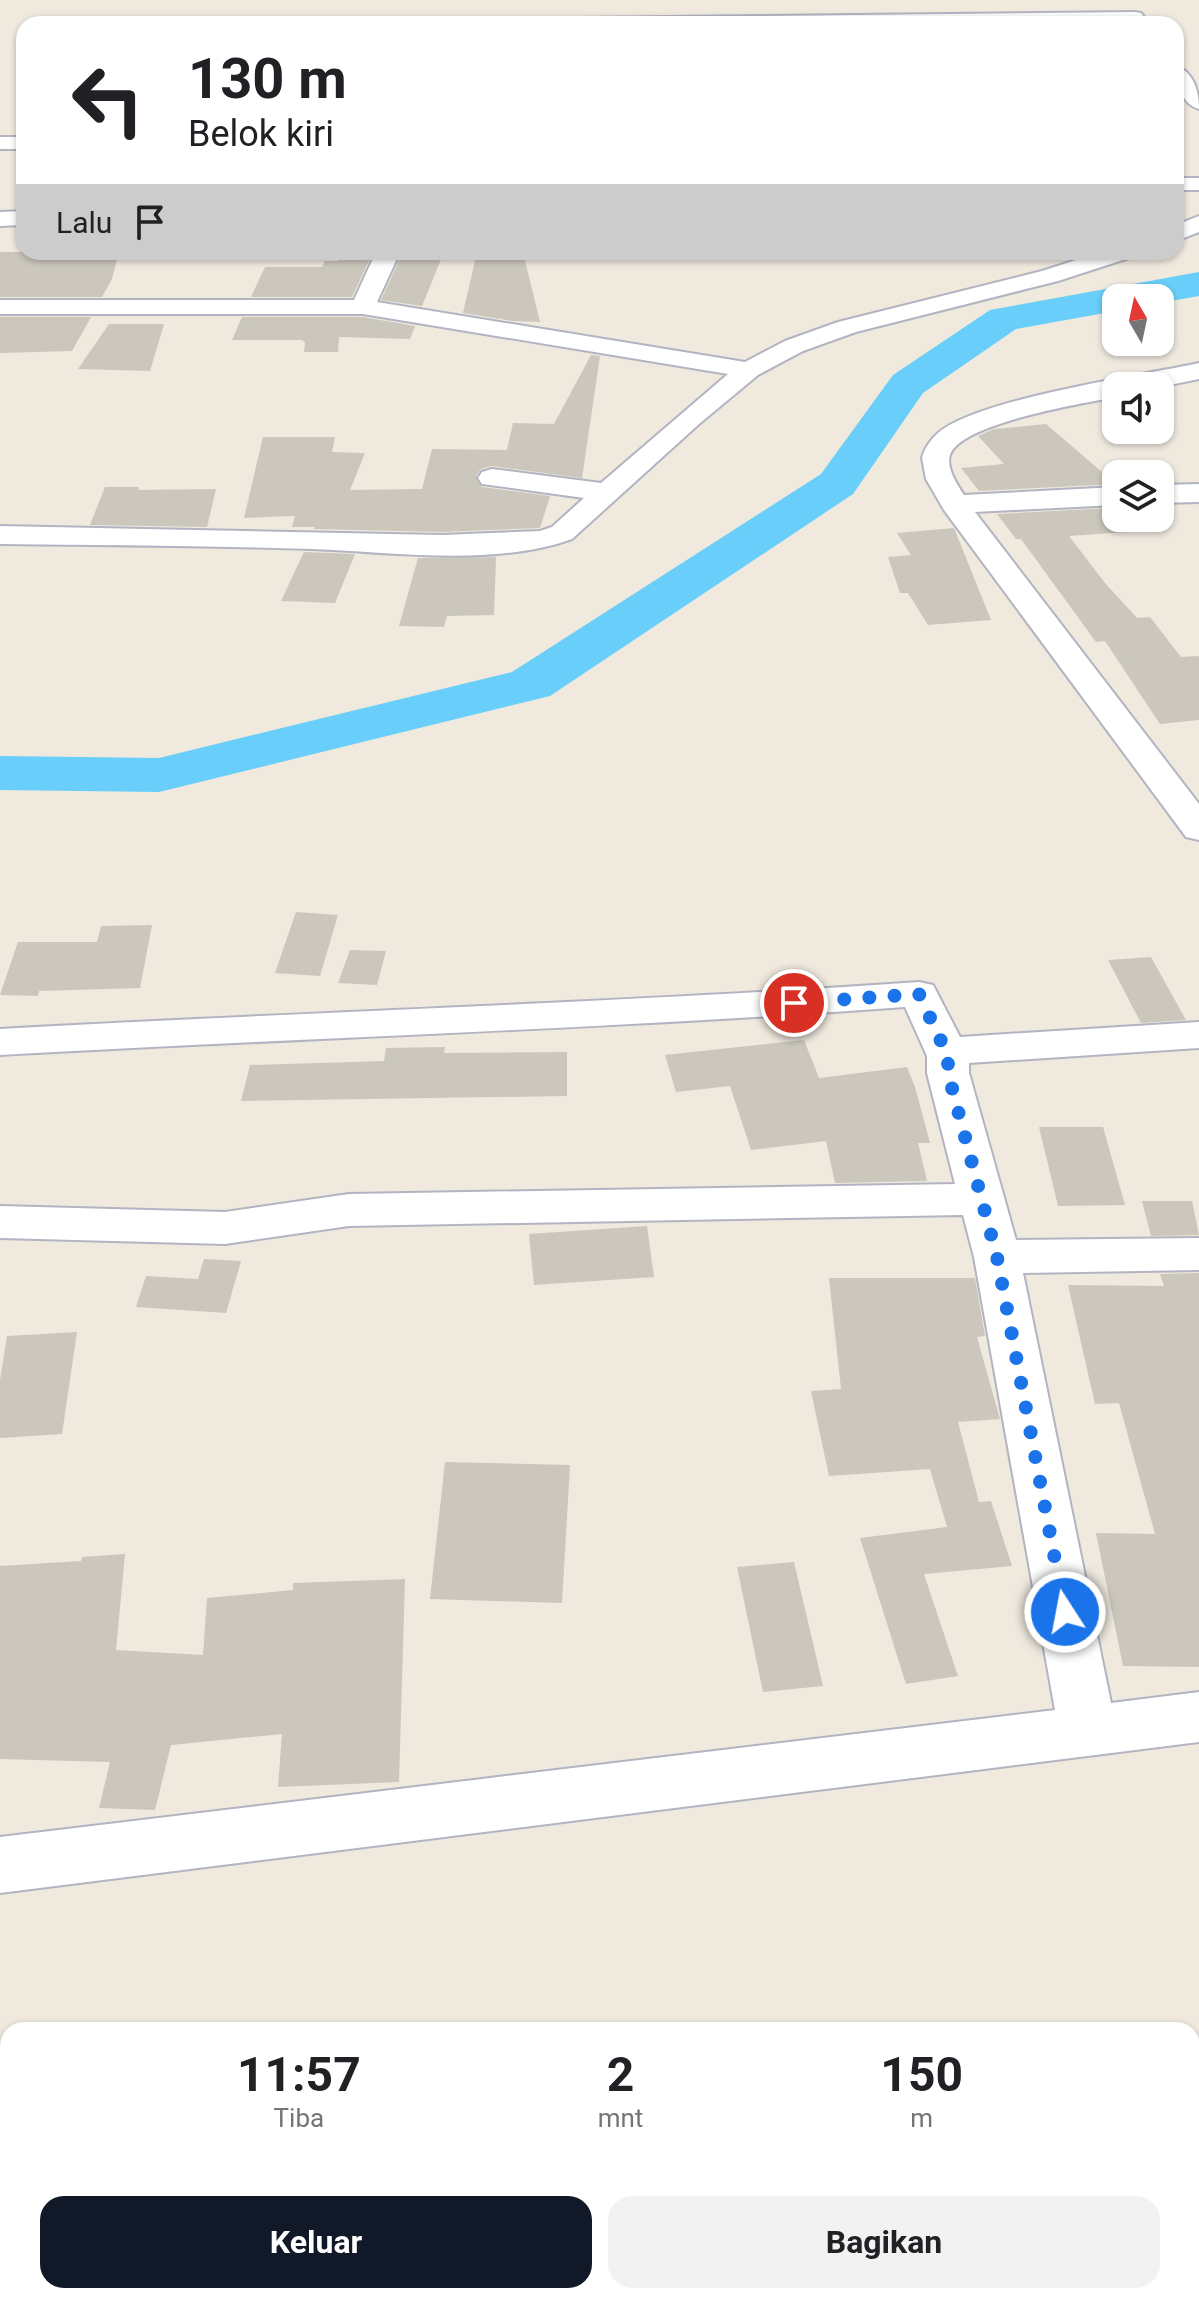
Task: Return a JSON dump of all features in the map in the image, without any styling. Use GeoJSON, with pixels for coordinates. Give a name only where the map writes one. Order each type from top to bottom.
{"type":"FeatureCollection","features":[{"type":"Feature","properties":{"kind":"street"},"geometry":{"type":"LineString","coordinates":[[1004,16],[1134,14]]}},
{"type":"Feature","properties":{"kind":"street"},"geometry":{"type":"LineString","coordinates":[[1184,83],[1199,103]]}},
{"type":"Feature","properties":{"kind":"street"},"geometry":{"type":"LineString","coordinates":[[363,307],[384,260]]}},
{"type":"Feature","properties":{"kind":"street"},"geometry":{"type":"LineString","coordinates":[[0,535],[527,543],[556,538],[749,370],[794,346],[847,327],[1050,276],[1099,260]]}},
{"type":"Feature","properties":{"kind":"street"},"geometry":{"type":"LineString","coordinates":[[0,307],[363,307],[749,370]]}},
{"type":"Feature","properties":{"kind":"street"},"geometry":{"type":"LineString","coordinates":[[1174,376],[1199,371]]}},
{"type":"Feature","properties":{"kind":"street"},"geometry":{"type":"LineString","coordinates":[[1102,392],[973,423],[951,435],[937,450],[936,466],[954,504],[1199,829]]}},
{"type":"Feature","properties":{"kind":"street"},"geometry":{"type":"LineString","coordinates":[[492,478],[606,492]]}},
{"type":"Feature","properties":{"kind":"street"},"geometry":{"type":"LineString","coordinates":[[1174,494],[1199,493]]}},
{"type":"Feature","properties":{"kind":"street"},"geometry":{"type":"LineString","coordinates":[[954,504],[1102,497]]}},
{"type":"Feature","properties":{"kind":"street"},"geometry":{"type":"LineString","coordinates":[[0,1042],[275,1027],[668,1012],[919,994],[948,1056],[948,1073],[997,1257],[1088,1731]]}},
{"type":"Feature","properties":{"kind":"street"},"geometry":{"type":"LineString","coordinates":[[948,1056],[961,1050],[1199,1035]]}},
{"type":"Feature","properties":{"kind":"street"},"geometry":{"type":"LineString","coordinates":[[0,1222],[225,1228],[365,1209],[582,1204],[739,1206],[980,1199]]}},
{"type":"Feature","properties":{"kind":"street"},"geometry":{"type":"LineString","coordinates":[[997,1257],[1199,1254]]}},
{"type":"Feature","properties":{"kind":"street"},"geometry":{"type":"LineString","coordinates":[[0,1865],[1199,1717]]}},
{"type":"Feature","properties":{"kind":"building"},"geometry":{"type":"Polygon","coordinates":[[[0,252],[16,252],[16,260],[117,260],[112,279],[102,297],[0,297],[0,252]]]}},
{"type":"Feature","properties":{"kind":"building"},"geometry":{"type":"Polygon","coordinates":[[[369,260],[352,297],[251,297],[265,267],[322,267],[325,261],[369,260]]]}},
{"type":"Feature","properties":{"kind":"building"},"geometry":{"type":"Polygon","coordinates":[[[399,260],[441,260],[422,306],[381,300],[399,260]]]}},
{"type":"Feature","properties":{"kind":"building"},"geometry":{"type":"Polygon","coordinates":[[[475,260],[525,260],[540,322],[463,313],[475,260]]]}},
{"type":"Feature","properties":{"kind":"building"},"geometry":{"type":"Polygon","coordinates":[[[0,317],[91,317],[72,351],[0,353],[0,317]]]}},
{"type":"Feature","properties":{"kind":"building"},"geometry":{"type":"Polygon","coordinates":[[[242,317],[363,317],[415,326],[410,339],[339,337],[338,352],[304,352],[305,342],[301,340],[232,340],[242,317]]]}},
{"type":"Feature","properties":{"kind":"building"},"geometry":{"type":"Polygon","coordinates":[[[109,324],[164,324],[150,371],[78,369],[109,324]]]}},
{"type":"Feature","properties":{"kind":"building"},"geometry":{"type":"Polygon","coordinates":[[[591,355],[600,356],[582,478],[492,466],[481,469],[476,476],[482,487],[550,496],[540,528],[442,532],[314,529],[292,527],[295,516],[244,518],[263,437],[335,437],[332,452],[365,453],[350,490],[422,489],[432,449],[507,450],[513,423],[554,424],[591,355]]]}},
{"type":"Feature","properties":{"kind":"building"},"geometry":{"type":"Polygon","coordinates":[[[1046,424],[1102,472],[1102,485],[979,491],[961,468],[1004,464],[978,436],[994,429],[1046,424]]]}},
{"type":"Feature","properties":{"kind":"building"},"geometry":{"type":"Polygon","coordinates":[[[105,487],[139,487],[138,490],[216,489],[207,527],[90,525],[105,487]]]}},
{"type":"Feature","properties":{"kind":"building"},"geometry":{"type":"Polygon","coordinates":[[[1102,508],[1102,532],[1126,532],[1069,536],[1137,618],[1150,617],[1181,657],[1199,656],[1199,720],[1160,724],[1105,641],[1096,642],[1021,539],[1016,539],[997,514],[1102,508]]]}},
{"type":"Feature","properties":{"kind":"building"},"geometry":{"type":"Polygon","coordinates":[[[954,528],[991,620],[928,625],[908,593],[900,593],[888,557],[911,555],[897,533],[954,528]]]}},
{"type":"Feature","properties":{"kind":"building"},"geometry":{"type":"Polygon","coordinates":[[[304,552],[355,554],[335,603],[281,601],[304,552]]]}},
{"type":"Feature","properties":{"kind":"building"},"geometry":{"type":"Polygon","coordinates":[[[496,557],[494,615],[447,616],[444,627],[399,626],[418,558],[496,557]]]}},
{"type":"Feature","properties":{"kind":"building"},"geometry":{"type":"Polygon","coordinates":[[[296,912],[338,915],[320,976],[275,973],[296,912]]]}},
{"type":"Feature","properties":{"kind":"building"},"geometry":{"type":"Polygon","coordinates":[[[152,925],[140,988],[39,991],[38,996],[0,995],[18,942],[97,942],[101,926],[152,925]]]}},
{"type":"Feature","properties":{"kind":"building"},"geometry":{"type":"Polygon","coordinates":[[[350,950],[386,951],[377,985],[338,983],[350,950]]]}},
{"type":"Feature","properties":{"kind":"building"},"geometry":{"type":"Polygon","coordinates":[[[1151,957],[1186,1020],[1141,1023],[1108,960],[1151,957]]]}},
{"type":"Feature","properties":{"kind":"building"},"geometry":{"type":"Polygon","coordinates":[[[804,1040],[819,1078],[907,1067],[930,1143],[918,1143],[927,1181],[835,1183],[826,1141],[751,1150],[730,1086],[676,1092],[665,1055],[804,1040]]]}},
{"type":"Feature","properties":{"kind":"building"},"geometry":{"type":"Polygon","coordinates":[[[445,1047],[444,1053],[567,1052],[567,1096],[241,1101],[250,1065],[384,1061],[386,1048],[445,1047]]]}},
{"type":"Feature","properties":{"kind":"building"},"geometry":{"type":"Polygon","coordinates":[[[1039,1127],[1103,1127],[1125,1205],[1058,1206],[1039,1127]]]}},
{"type":"Feature","properties":{"kind":"building"},"geometry":{"type":"Polygon","coordinates":[[[1142,1201],[1192,1201],[1199,1235],[1151,1236],[1142,1201]]]}},
{"type":"Feature","properties":{"kind":"building"},"geometry":{"type":"Polygon","coordinates":[[[647,1226],[654,1277],[534,1285],[529,1234],[647,1226]]]}},
{"type":"Feature","properties":{"kind":"building"},"geometry":{"type":"Polygon","coordinates":[[[204,1259],[241,1261],[226,1313],[136,1307],[146,1276],[198,1279],[204,1259]]]}},
{"type":"Feature","properties":{"kind":"building"},"geometry":{"type":"Polygon","coordinates":[[[1199,1273],[1199,1667],[1123,1666],[1096,1533],[1155,1534],[1119,1403],[1095,1404],[1068,1285],[1164,1286],[1160,1274],[1199,1273]]]}},
{"type":"Feature","properties":{"kind":"building"},"geometry":{"type":"Polygon","coordinates":[[[829,1278],[975,1278],[985,1336],[977,1337],[1000,1419],[958,1422],[979,1502],[991,1501],[1012,1566],[924,1574],[958,1676],[906,1684],[860,1538],[947,1527],[930,1469],[829,1476],[811,1391],[841,1389],[829,1278]]]}},
{"type":"Feature","properties":{"kind":"building"},"geometry":{"type":"Polygon","coordinates":[[[77,1332],[62,1434],[0,1438],[0,1380],[7,1336],[77,1332]]]}},
{"type":"Feature","properties":{"kind":"building"},"geometry":{"type":"Polygon","coordinates":[[[445,1462],[570,1465],[562,1603],[430,1599],[445,1462]]]}},
{"type":"Feature","properties":{"kind":"building"},"geometry":{"type":"Polygon","coordinates":[[[125,1554],[116,1650],[203,1655],[207,1598],[293,1590],[293,1583],[405,1579],[399,1782],[278,1787],[282,1734],[171,1745],[155,1810],[99,1808],[110,1762],[0,1759],[0,1566],[81,1561],[82,1557],[125,1554]]]}},
{"type":"Feature","properties":{"kind":"building"},"geometry":{"type":"Polygon","coordinates":[[[794,1562],[823,1686],[763,1692],[737,1567],[794,1562]]]}},
{"type":"Feature","properties":{"kind":"waterway"},"geometry":{"type":"LineString","coordinates":[[1174,289],[1199,284]]}},
{"type":"Feature","properties":{"kind":"waterway"},"geometry":{"type":"LineString","coordinates":[[0,773],[159,775],[531,684],[837,484],[908,384],[1004,319],[1102,302]]}},
{"type":"Feature","properties":{"kind":"route"},"geometry":{"type":"LineString","coordinates":[[794,1003],[919,994],[948,1056],[948,1073],[997,1257],[1065,1612]]}}]}
